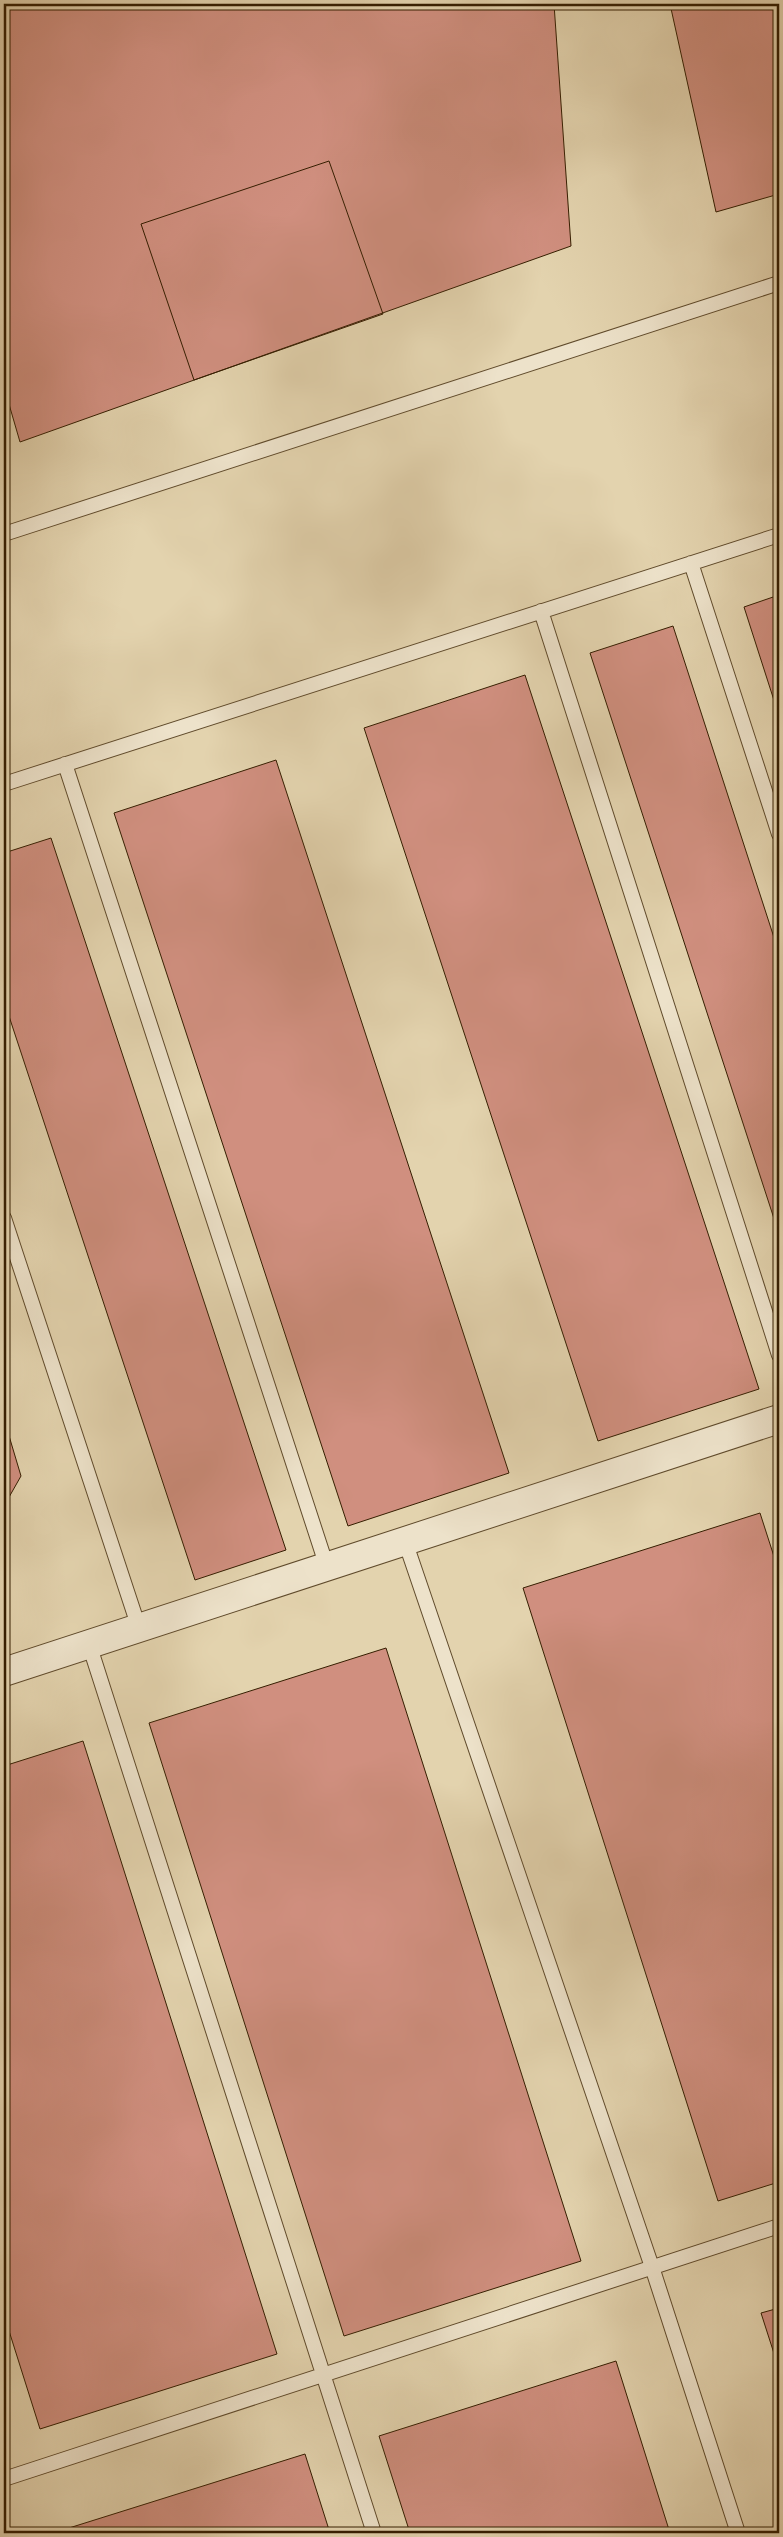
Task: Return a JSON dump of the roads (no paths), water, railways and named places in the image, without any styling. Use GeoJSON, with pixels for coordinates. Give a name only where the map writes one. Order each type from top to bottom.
{"type":"FeatureCollection","features":[{"type":"Feature","properties":{"kind":"street"},"geometry":{"type":"LineString","coordinates":[[4,1672],[779,1419]]}},
{"type":"Feature","properties":{"kind":"lane"},"geometry":{"type":"LineString","coordinates":[[4,534],[779,283]]}},
{"type":"Feature","properties":{"kind":"lane"},"geometry":{"type":"LineString","coordinates":[[4,784],[779,535]]}},
{"type":"Feature","properties":{"kind":"lane"},"geometry":{"type":"LineString","coordinates":[[691,563],[779,834]]}},
{"type":"Feature","properties":{"kind":"lane"},"geometry":{"type":"LineString","coordinates":[[541,611],[779,1355]]}},
{"type":"Feature","properties":{"kind":"lane"},"geometry":{"type":"LineString","coordinates":[[65,764],[327,1567]]}},
{"type":"Feature","properties":{"kind":"lane"},"geometry":{"type":"LineString","coordinates":[[4,1218],[139,1628]]}},
{"type":"Feature","properties":{"kind":"lane"},"geometry":{"type":"LineString","coordinates":[[405,1541],[652,2267],[738,2533]]}},
{"type":"Feature","properties":{"kind":"lane"},"geometry":{"type":"LineString","coordinates":[[89,1644],[374,2533]]}},
{"type":"Feature","properties":{"kind":"lane"},"geometry":{"type":"LineString","coordinates":[[4,2479],[779,2226]]}}]}
